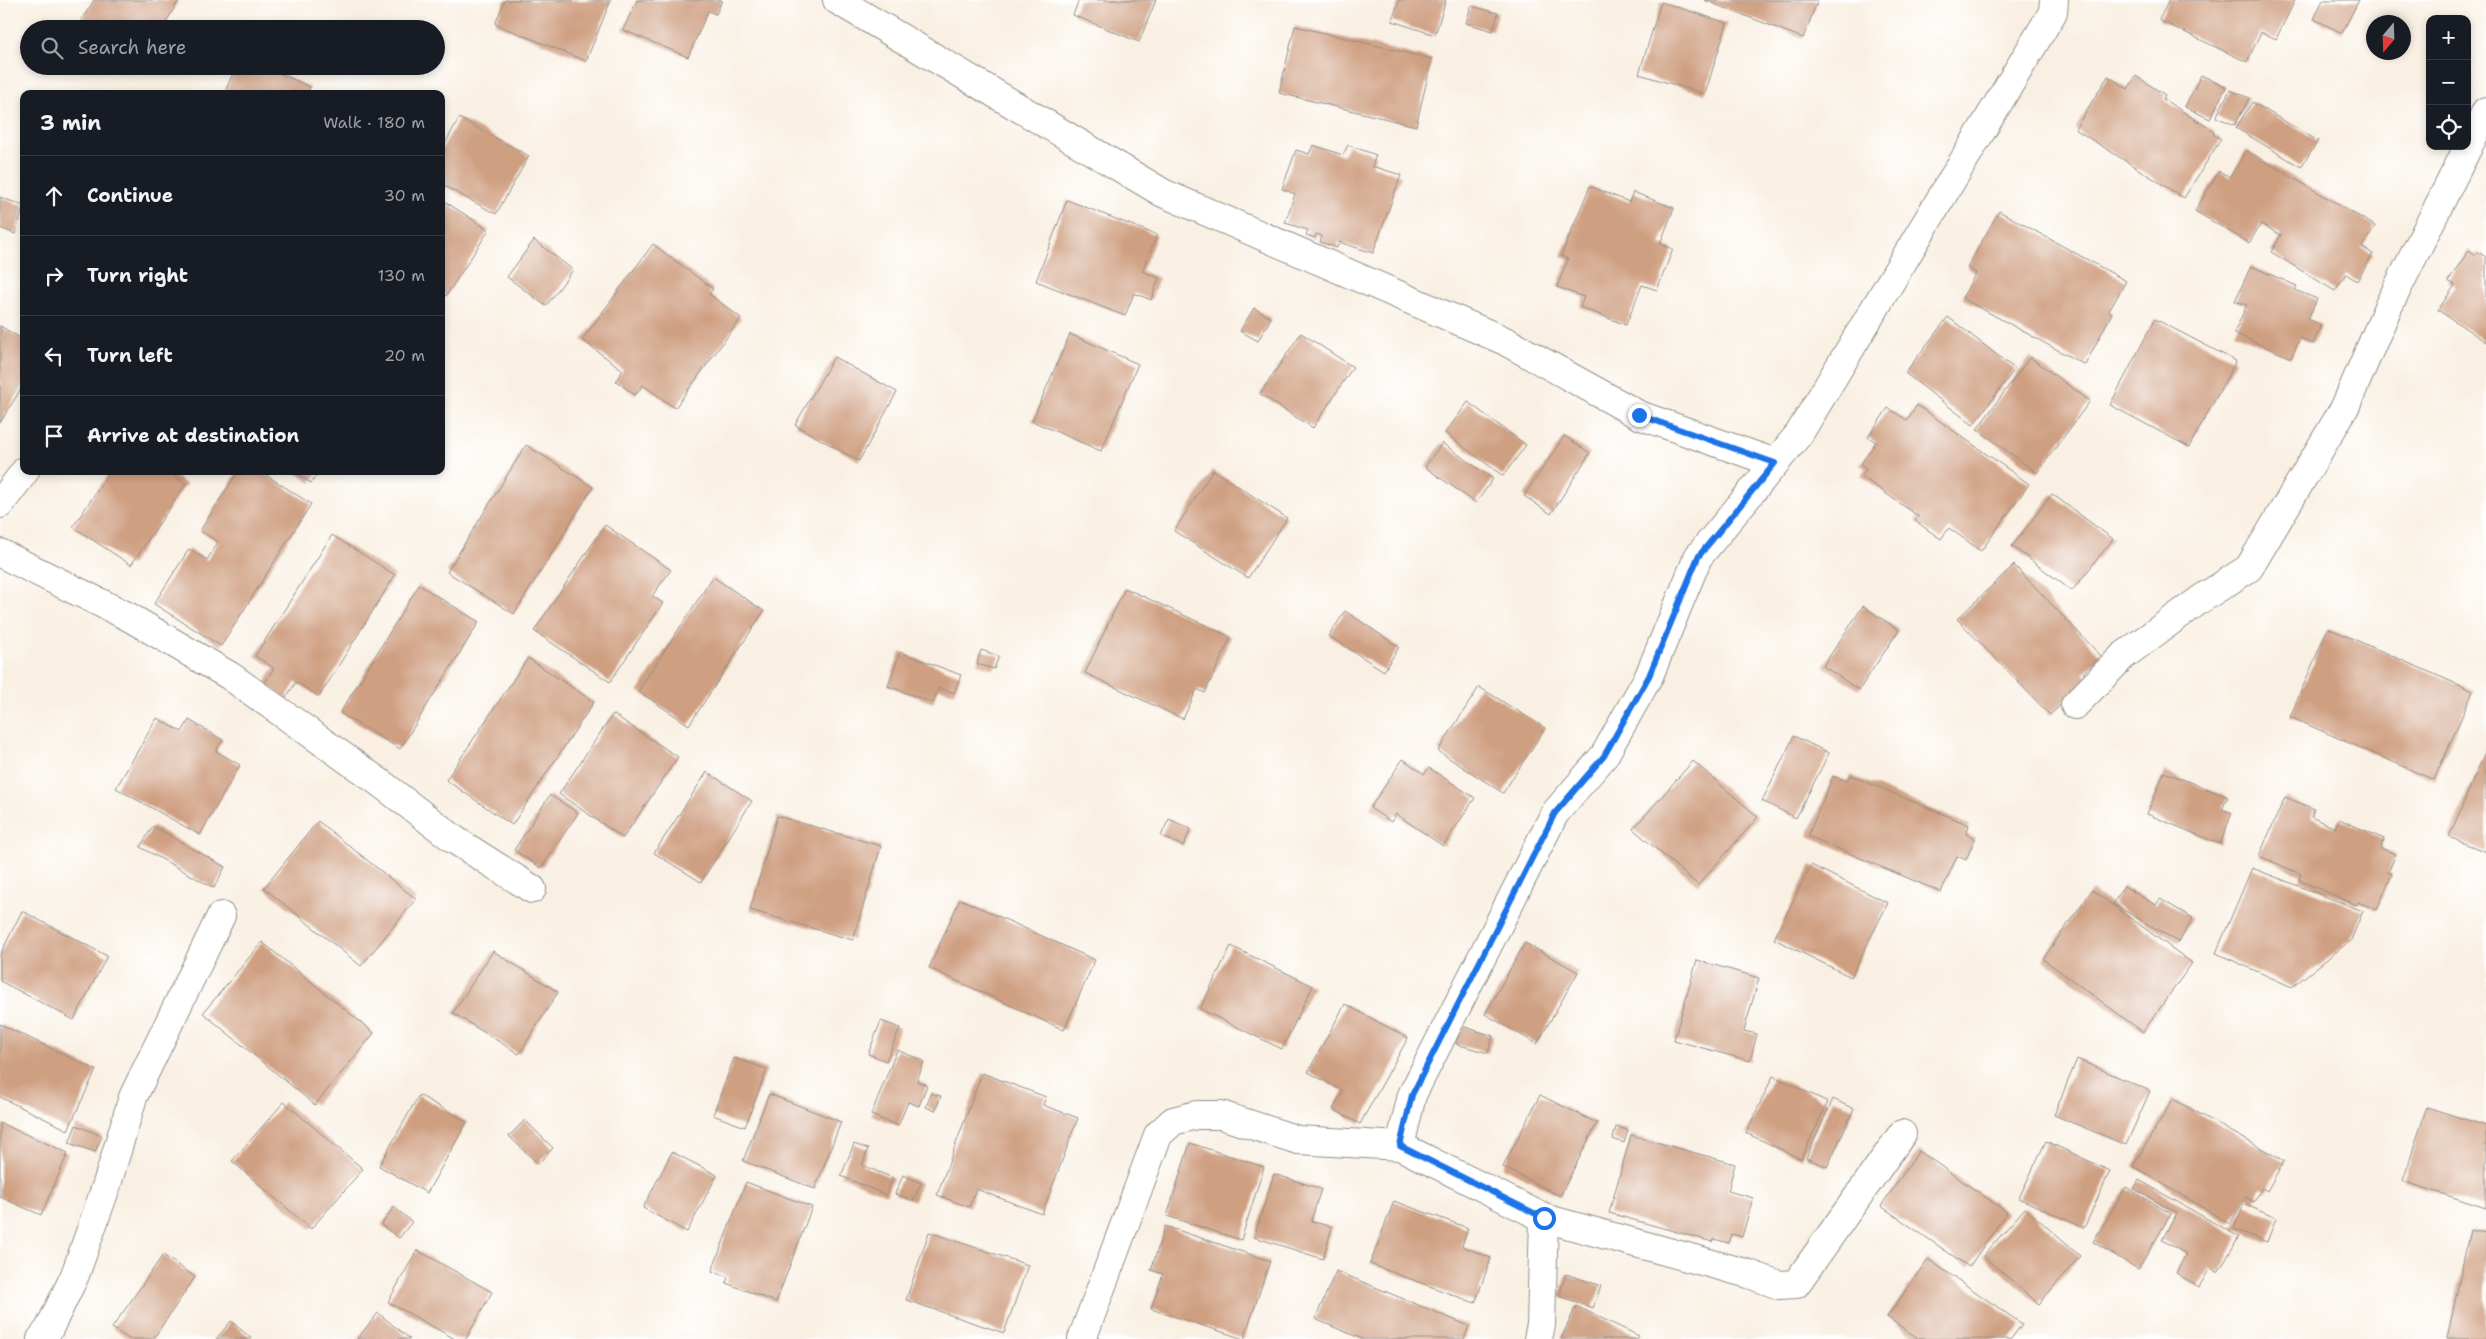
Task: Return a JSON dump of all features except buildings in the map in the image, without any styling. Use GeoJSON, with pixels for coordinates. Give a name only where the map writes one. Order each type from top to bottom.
{"type":"FeatureCollection","features":[{"type":"Feature","properties":{"kind":"street"},"geometry":{"type":"LineString","coordinates":[[837,0],[1163,193],[1505,341],[1639,415],[1775,463]]}},
{"type":"Feature","properties":{"kind":"street"},"geometry":{"type":"LineString","coordinates":[[1400,1146],[1412,1095],[1555,813],[1604,756],[1649,676],[1698,557],[1798,434],[1856,342],[2053,12],[2054,0]]}},
{"type":"Feature","properties":{"kind":"street"},"geometry":{"type":"LineString","coordinates":[[2075,705],[2123,656],[2201,598],[2249,568],[2346,407],[2388,307],[2486,111]]}},
{"type":"Feature","properties":{"kind":"street"},"geometry":{"type":"LineString","coordinates":[[0,504],[22,475]]}},
{"type":"Feature","properties":{"kind":"street"},"geometry":{"type":"LineString","coordinates":[[0,553],[129,617],[230,676],[379,782],[455,840],[532,889]]}},
{"type":"Feature","properties":{"kind":"street"},"geometry":{"type":"LineString","coordinates":[[41,1339],[49,1329],[75,1276],[107,1184],[133,1097],[221,916]]}},
{"type":"Feature","properties":{"kind":"street"},"geometry":{"type":"LineString","coordinates":[[1082,1339],[1158,1135],[1173,1121],[1196,1115],[1221,1115],[1298,1140],[1400,1146],[1544,1218],[1748,1274],[1779,1285],[1796,1284],[1902,1134]]}},
{"type":"Feature","properties":{"kind":"street"},"geometry":{"type":"LineString","coordinates":[[1538,1339],[1542,1325],[1544,1218]]}},
{"type":"Feature","properties":{"kind":"route"},"geometry":{"type":"LineString","coordinates":[[1544,1218],[1400,1146],[1412,1095],[1555,813],[1604,756],[1649,676],[1698,557],[1775,463],[1639,415]]}}]}
